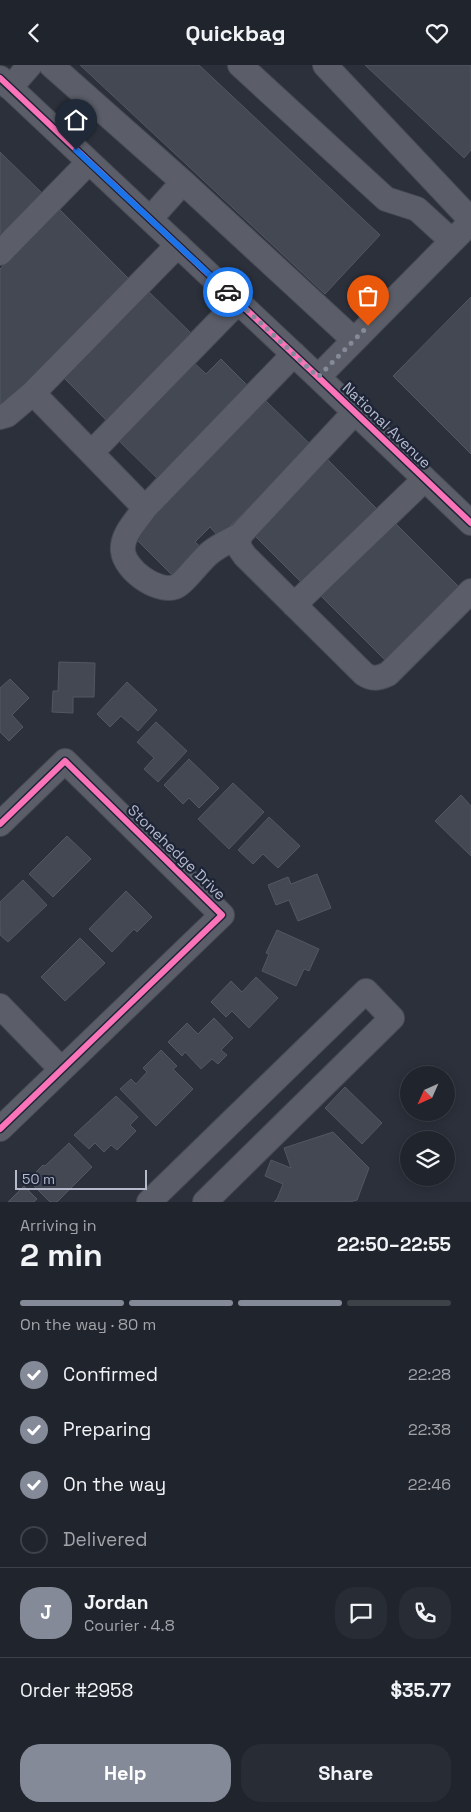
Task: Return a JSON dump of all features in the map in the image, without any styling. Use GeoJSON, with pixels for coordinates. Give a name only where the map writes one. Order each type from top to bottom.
{"type":"FeatureCollection","features":[{"type":"Feature","properties":{"kind":"street"},"geometry":{"type":"LineString","coordinates":[[4,84],[30,65]]}},
{"type":"Feature","properties":{"kind":"street"},"geometry":{"type":"LineString","coordinates":[[51,65],[183,182],[354,340]]}},
{"type":"Feature","properties":{"kind":"street"},"geometry":{"type":"LineString","coordinates":[[240,65],[386,199],[417,209],[452,241]]}},
{"type":"Feature","properties":{"kind":"street"},"geometry":{"type":"LineString","coordinates":[[318,377],[471,221],[325,65]]}},
{"type":"Feature","properties":{"kind":"street","name":"National Avenue"},"geometry":{"type":"LineString","coordinates":[[4,84],[356,412],[471,523]]}},
{"type":"Feature","properties":{"kind":"street"},"geometry":{"type":"LineString","coordinates":[[0,253],[89,162]]}},
{"type":"Feature","properties":{"kind":"street"},"geometry":{"type":"LineString","coordinates":[[150,219],[183,182]]}},
{"type":"Feature","properties":{"kind":"street"},"geometry":{"type":"LineString","coordinates":[[0,417],[7,415],[34,393],[178,245]]}},
{"type":"Feature","properties":{"kind":"street"},"geometry":{"type":"LineString","coordinates":[[92,452],[238,302]]}},
{"type":"Feature","properties":{"kind":"street"},"geometry":{"type":"LineString","coordinates":[[294,354],[145,508],[126,535],[123,552],[131,567],[148,583],[161,588],[176,587],[210,552],[240,535],[356,412]]}},
{"type":"Feature","properties":{"kind":"street"},"geometry":{"type":"LineString","coordinates":[[34,393],[145,508]]}},
{"type":"Feature","properties":{"kind":"street"},"geometry":{"type":"LineString","coordinates":[[294,605],[425,479]]}},
{"type":"Feature","properties":{"kind":"street"},"geometry":{"type":"LineString","coordinates":[[240,535],[238,546],[245,556],[370,678],[379,678],[388,674],[471,591]]}},
{"type":"Feature","properties":{"kind":"street","name":"Stonehedge Drive"},"geometry":{"type":"LineString","coordinates":[[0,824],[65,761],[222,915],[0,1129]]}},
{"type":"Feature","properties":{"kind":"street"},"geometry":{"type":"LineString","coordinates":[[149,1202],[366,991],[392,1018],[205,1202]]}},
{"type":"Feature","properties":{"kind":"street"},"geometry":{"type":"LineString","coordinates":[[0,1006],[62,1069]]}},
{"type":"Feature","properties":{"kind":"building"},"geometry":{"type":"Polygon","coordinates":[[[80,65],[199,65],[380,235],[325,294],[80,65]]]}},
{"type":"Feature","properties":{"kind":"building"},"geometry":{"type":"Polygon","coordinates":[[[365,65],[471,65],[471,150],[464,158],[365,65]]]}},
{"type":"Feature","properties":{"kind":"building"},"geometry":{"type":"Polygon","coordinates":[[[0,152],[45,196],[0,241],[0,152]]]}},
{"type":"Feature","properties":{"kind":"building"},"geometry":{"type":"Polygon","coordinates":[[[59,209],[131,281],[0,410],[0,269],[59,209]]]}},
{"type":"Feature","properties":{"kind":"building"},"geometry":{"type":"Polygon","coordinates":[[[147,290],[194,336],[108,422],[62,376],[147,290]]]}},
{"type":"Feature","properties":{"kind":"building"},"geometry":{"type":"Polygon","coordinates":[[[471,297],[471,454],[393,376],[471,297]]]}},
{"type":"Feature","properties":{"kind":"building"},"geometry":{"type":"Polygon","coordinates":[[[221,359],[253,391],[162,483],[115,437],[191,360],[206,374],[221,359]]]}},
{"type":"Feature","properties":{"kind":"building"},"geometry":{"type":"Polygon","coordinates":[[[266,401],[311,445],[219,537],[210,527],[195,542],[204,550],[176,579],[133,536],[266,401]]]}},
{"type":"Feature","properties":{"kind":"building"},"geometry":{"type":"Polygon","coordinates":[[[325,457],[378,510],[304,585],[251,532],[325,457]]]}},
{"type":"Feature","properties":{"kind":"building"},"geometry":{"type":"Polygon","coordinates":[[[393,521],[465,593],[392,667],[320,595],[393,521]]]}},
{"type":"Feature","properties":{"kind":"building"},"geometry":{"type":"Polygon","coordinates":[[[59,662],[95,663],[94,697],[73,697],[73,713],[52,712],[53,691],[58,691],[59,662]]]}},
{"type":"Feature","properties":{"kind":"building"},"geometry":{"type":"Polygon","coordinates":[[[10,679],[29,698],[12,715],[23,727],[9,741],[0,732],[0,688],[10,679]]]}},
{"type":"Feature","properties":{"kind":"building"},"geometry":{"type":"Polygon","coordinates":[[[127,682],[157,710],[138,731],[121,716],[110,727],[97,714],[127,682]]]}},
{"type":"Feature","properties":{"kind":"building"},"geometry":{"type":"Polygon","coordinates":[[[156,722],[187,751],[158,782],[144,769],[154,758],[137,742],[156,722]]]}},
{"type":"Feature","properties":{"kind":"building"},"geometry":{"type":"Polygon","coordinates":[[[189,759],[219,788],[199,808],[189,798],[183,804],[164,785],[189,759]]]}},
{"type":"Feature","properties":{"kind":"building"},"geometry":{"type":"Polygon","coordinates":[[[233,783],[264,812],[229,849],[198,819],[233,783]]]}},
{"type":"Feature","properties":{"kind":"building"},"geometry":{"type":"Polygon","coordinates":[[[461,795],[471,806],[471,856],[435,821],[461,795]]]}},
{"type":"Feature","properties":{"kind":"building"},"geometry":{"type":"Polygon","coordinates":[[[269,817],[300,846],[278,868],[263,854],[253,864],[238,850],[269,817]]]}},
{"type":"Feature","properties":{"kind":"building"},"geometry":{"type":"Polygon","coordinates":[[[67,836],[91,859],[53,897],[29,874],[67,836]]]}},
{"type":"Feature","properties":{"kind":"building"},"geometry":{"type":"Polygon","coordinates":[[[317,874],[331,908],[298,921],[289,900],[276,905],[268,885],[288,877],[291,884],[317,874]]]}},
{"type":"Feature","properties":{"kind":"building"},"geometry":{"type":"Polygon","coordinates":[[[23,880],[47,905],[8,942],[0,935],[0,902],[23,880]]]}},
{"type":"Feature","properties":{"kind":"building"},"geometry":{"type":"Polygon","coordinates":[[[126,891],[152,917],[137,932],[134,929],[112,952],[89,929],[126,891]]]}},
{"type":"Feature","properties":{"kind":"building"},"geometry":{"type":"Polygon","coordinates":[[[277,930],[319,949],[309,971],[304,969],[296,986],[262,971],[269,954],[266,953],[277,930]]]}},
{"type":"Feature","properties":{"kind":"building"},"geometry":{"type":"Polygon","coordinates":[[[80,938],[105,963],[65,1001],[41,977],[80,938]]]}},
{"type":"Feature","properties":{"kind":"building"},"geometry":{"type":"Polygon","coordinates":[[[256,977],[278,998],[249,1028],[232,1011],[226,1017],[211,1002],[231,981],[242,992],[256,977]]]}},
{"type":"Feature","properties":{"kind":"building"},"geometry":{"type":"Polygon","coordinates":[[[214,1018],[233,1038],[221,1050],[227,1055],[218,1064],[212,1059],[201,1069],[185,1052],[182,1056],[168,1042],[187,1023],[198,1034],[214,1018]]]}},
{"type":"Feature","properties":{"kind":"building"},"geometry":{"type":"Polygon","coordinates":[[[161,1050],[177,1066],[173,1069],[193,1089],[156,1126],[120,1089],[131,1079],[136,1084],[147,1072],[143,1068],[161,1050]]]}},
{"type":"Feature","properties":{"kind":"building"},"geometry":{"type":"Polygon","coordinates":[[[345,1087],[382,1123],[362,1144],[325,1108],[345,1087]]]}},
{"type":"Feature","properties":{"kind":"building"},"geometry":{"type":"Polygon","coordinates":[[[116,1096],[138,1117],[130,1125],[136,1131],[117,1150],[111,1145],[104,1152],[95,1143],[89,1149],[74,1135],[116,1096]]]}},
{"type":"Feature","properties":{"kind":"building"},"geometry":{"type":"Polygon","coordinates":[[[333,1132],[369,1168],[357,1200],[350,1202],[274,1202],[283,1184],[265,1176],[271,1160],[291,1168],[284,1148],[333,1132]]]}},
{"type":"Feature","properties":{"kind":"building"},"geometry":{"type":"Polygon","coordinates":[[[69,1143],[92,1167],[57,1202],[50,1202],[28,1180],[69,1143]]]}},
{"type":"Feature","properties":{"kind":"building"},"geometry":{"type":"Polygon","coordinates":[[[24,1186],[37,1199],[34,1202],[8,1202],[24,1186]]]}},
{"type":"Feature","properties":{"kind":"cycle path"},"geometry":{"type":"LineString","coordinates":[[0,78],[471,523]]}},
{"type":"Feature","properties":{"kind":"cycle path"},"geometry":{"type":"LineString","coordinates":[[0,824],[65,761],[222,915],[0,1129]]}},
{"type":"Feature","properties":{"kind":"way so far"},"geometry":{"type":"LineString","coordinates":[[228,292],[318,377],[368,326]]}},
{"type":"Feature","properties":{"kind":"route"},"geometry":{"type":"LineString","coordinates":[[76,150],[228,292]]}}]}
